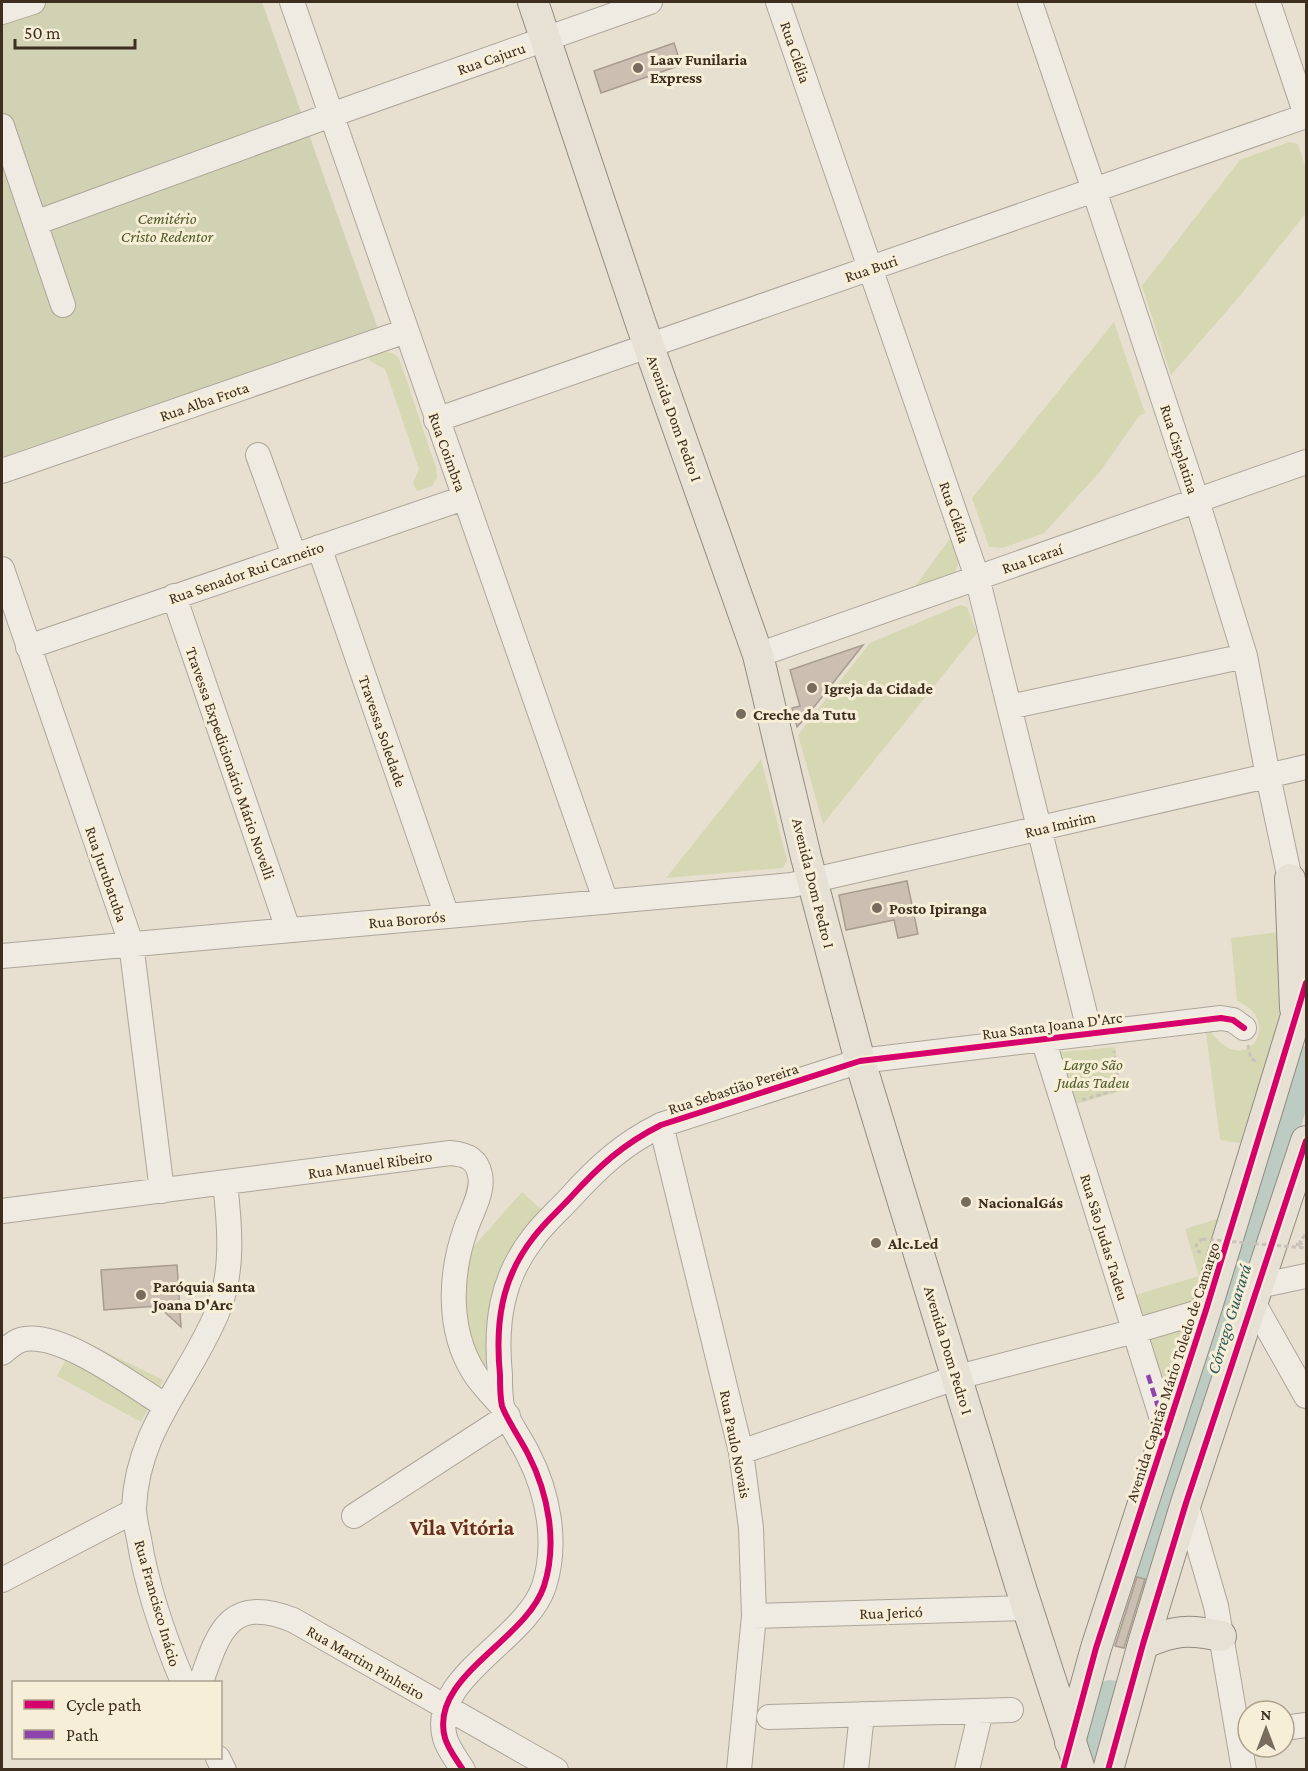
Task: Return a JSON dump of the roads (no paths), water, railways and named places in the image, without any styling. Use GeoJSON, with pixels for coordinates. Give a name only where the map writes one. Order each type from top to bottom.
{"type":"FeatureCollection","features":[{"type":"Feature","properties":{"kind":"main road","name":"Avenida Dom Pedro I"},"geometry":{"type":"LineString","coordinates":[[533,2],[649,346],[758,655],[812,881],[860,1061],[1042,1651],[1073,1760]]}},
{"type":"Feature","properties":{"kind":"main road"},"geometry":{"type":"LineString","coordinates":[[1296,1023],[1298,890]]}},
{"type":"Feature","properties":{"kind":"main road","name":"Avenida Capitão Mário Toledo de Camargo"},"geometry":{"type":"LineString","coordinates":[[1073,1760],[1096,1648],[1167,1435],[1296,1023],[1306,983]]}},
{"type":"Feature","properties":{"kind":"main road"},"geometry":{"type":"LineString","coordinates":[[1108,1770],[1186,1503],[1306,1141]]}},
{"type":"Feature","properties":{"kind":"main road"},"geometry":{"type":"LineString","coordinates":[[1143,1644],[1164,1634],[1187,1631],[1221,1636]]}},
{"type":"Feature","properties":{"kind":"main road"},"geometry":{"type":"LineString","coordinates":[[1042,1651],[1072,1654],[1096,1648]]}},
{"type":"Feature","properties":{"kind":"street"},"geometry":{"type":"LineString","coordinates":[[2,12],[33,2]]}},
{"type":"Feature","properties":{"kind":"street","name":"Rua Coimbra"},"geometry":{"type":"LineString","coordinates":[[292,2],[606,902]]}},
{"type":"Feature","properties":{"kind":"street","name":"Rua Cajuru"},"geometry":{"type":"LineString","coordinates":[[35,223],[332,114],[650,2]]}},
{"type":"Feature","properties":{"kind":"street","name":"Rua Clélia"},"geometry":{"type":"LineString","coordinates":[[778,2],[872,268],[977,577],[1040,829],[1101,1033]]}},
{"type":"Feature","properties":{"kind":"street","name":"Rua Cisplatina"},"geometry":{"type":"LineString","coordinates":[[1030,2],[1197,501],[1245,656],[1268,776],[1298,890]]}},
{"type":"Feature","properties":{"kind":"street"},"geometry":{"type":"LineString","coordinates":[[1268,2],[1306,116]]}},
{"type":"Feature","properties":{"kind":"street","name":"Rua Buri"},"geometry":{"type":"LineString","coordinates":[[436,420],[1306,116]]}},
{"type":"Feature","properties":{"kind":"street"},"geometry":{"type":"LineString","coordinates":[[2,126],[63,305]]}},
{"type":"Feature","properties":{"kind":"street","name":"Rua Alba Frota"},"geometry":{"type":"LineString","coordinates":[[2,471],[406,331]]}},
{"type":"Feature","properties":{"kind":"street"},"geometry":{"type":"LineString","coordinates":[[258,456],[294,555]]}},
{"type":"Feature","properties":{"kind":"street","name":"Rua Icaraí"},"geometry":{"type":"LineString","coordinates":[[758,655],[1306,462]]}},
{"type":"Feature","properties":{"kind":"street","name":"Rua Senador Rui Carneiro"},"geometry":{"type":"LineString","coordinates":[[27,647],[464,498]]}},
{"type":"Feature","properties":{"kind":"street","name":"Travessa Soledade"},"geometry":{"type":"LineString","coordinates":[[319,547],[447,916]]}},
{"type":"Feature","properties":{"kind":"street","name":"Rua Jurubatuba"},"geometry":{"type":"LineString","coordinates":[[2,574],[130,943],[162,1191]]}},
{"type":"Feature","properties":{"kind":"street","name":"Travessa Expedicionário Mário Novelli"},"geometry":{"type":"LineString","coordinates":[[174,596],[288,929]]}},
{"type":"Feature","properties":{"kind":"street"},"geometry":{"type":"LineString","coordinates":[[1009,707],[1245,656]]}},
{"type":"Feature","properties":{"kind":"street","name":"Rua Imirim"},"geometry":{"type":"LineString","coordinates":[[812,881],[1306,767]]}},
{"type":"Feature","properties":{"kind":"street","name":"Rua Bororós"},"geometry":{"type":"LineString","coordinates":[[2,956],[792,885],[812,881]]}},
{"type":"Feature","properties":{"kind":"street","name":"Rua Santa Joana D'Arc"},"geometry":{"type":"LineString","coordinates":[[860,1061],[1221,1018],[1233,1020],[1244,1029]]}},
{"type":"Feature","properties":{"kind":"street","name":"Rua São Judas Tadeu"},"geometry":{"type":"LineString","coordinates":[[1043,1039],[1167,1435]]}},
{"type":"Feature","properties":{"kind":"street","name":"Rua Sebastião Pereira"},"geometry":{"type":"LineString","coordinates":[[446,1707],[463,1677],[522,1623],[535,1606],[544,1585],[550,1543],[545,1497],[530,1457],[505,1411],[497,1334],[500,1309],[523,1252],[592,1173],[635,1138],[684,1117],[860,1061]]}},
{"type":"Feature","properties":{"kind":"street","name":"Rua Paulo Novais"},"geometry":{"type":"LineString","coordinates":[[662,1125],[741,1452],[751,1528],[754,1616],[739,1770]]}},
{"type":"Feature","properties":{"kind":"street","name":"Rua Manuel Ribeiro"},"geometry":{"type":"LineString","coordinates":[[2,1211],[450,1153],[464,1154],[473,1160],[481,1176],[480,1187],[464,1233],[457,1265],[454,1291],[455,1321],[465,1356],[473,1371],[505,1411]]}},
{"type":"Feature","properties":{"kind":"street","name":"Rua Francisco Inácio"},"geometry":{"type":"LineString","coordinates":[[182,1681],[165,1636],[143,1561],[134,1511],[141,1464],[150,1436],[206,1336],[224,1290],[230,1243],[225,1183]]}},
{"type":"Feature","properties":{"kind":"street"},"geometry":{"type":"LineString","coordinates":[[1306,1276],[1256,1294],[1306,1396]]}},
{"type":"Feature","properties":{"kind":"street"},"geometry":{"type":"LineString","coordinates":[[741,1452],[958,1377],[1206,1310]]}},
{"type":"Feature","properties":{"kind":"street"},"geometry":{"type":"LineString","coordinates":[[2,1353],[15,1342],[26,1338],[64,1346],[88,1357],[166,1407]]}},
{"type":"Feature","properties":{"kind":"street"},"geometry":{"type":"LineString","coordinates":[[354,1516],[505,1411]]}},
{"type":"Feature","properties":{"kind":"street"},"geometry":{"type":"LineString","coordinates":[[1186,1503],[1216,1606],[1236,1704]]}},
{"type":"Feature","properties":{"kind":"street"},"geometry":{"type":"LineString","coordinates":[[2,1580],[134,1511]]}},
{"type":"Feature","properties":{"kind":"street","name":"Rua Jericó"},"geometry":{"type":"LineString","coordinates":[[754,1616],[1028,1608]]}},
{"type":"Feature","properties":{"kind":"street","name":"Rua Martim Pinheiro"},"geometry":{"type":"LineString","coordinates":[[202,1681],[211,1654],[224,1629],[232,1620],[240,1615],[264,1611],[293,1620],[556,1770]]}},
{"type":"Feature","properties":{"kind":"street"},"geometry":{"type":"LineString","coordinates":[[446,1707],[443,1723],[446,1742],[463,1770]]}},
{"type":"Feature","properties":{"kind":"street"},"geometry":{"type":"LineString","coordinates":[[769,1717],[1011,1710]]}},
{"type":"Feature","properties":{"kind":"street"},"geometry":{"type":"LineString","coordinates":[[967,1770],[981,1711]]}},
{"type":"Feature","properties":{"kind":"street"},"geometry":{"type":"LineString","coordinates":[[856,1770],[862,1714]]}},
{"type":"Feature","properties":{"kind":"waterway","name":"Córrego Guarará"},"geometry":{"type":"LineString","coordinates":[[1147,1577],[1223,1341],[1306,1060]]}},
{"type":"Feature","properties":{"kind":"waterway","name":"Córrego Guarará"},"geometry":{"type":"LineString","coordinates":[[1087,1770],[1110,1694]]}},
{"type":"Feature","properties":{"kind":"place","name":"Laav Funilaria Express"},"geometry":{"type":"Point","coordinates":[638,68]}},
{"type":"Feature","properties":{"kind":"place","name":"Igreja da Cidade"},"geometry":{"type":"Point","coordinates":[812,688]}},
{"type":"Feature","properties":{"kind":"place","name":"Creche da Tutu"},"geometry":{"type":"Point","coordinates":[741,714]}},
{"type":"Feature","properties":{"kind":"place","name":"Posto Ipiranga"},"geometry":{"type":"Point","coordinates":[877,908]}},
{"type":"Feature","properties":{"kind":"place","name":"NacionalGás"},"geometry":{"type":"Point","coordinates":[966,1202]}},
{"type":"Feature","properties":{"kind":"place","name":"Alc.Led"},"geometry":{"type":"Point","coordinates":[876,1243]}},
{"type":"Feature","properties":{"kind":"place","name":"Paróquia Santa Joana D'Arc"},"geometry":{"type":"Point","coordinates":[141,1295]}},
{"type":"Feature","properties":{"kind":"district","name":"Vila Vitória"},"geometry":{"type":"Point","coordinates":[462,1527]}},
{"type":"Feature","properties":{"kind":"park label","name":"Cemitério Cristo Redentor"},"geometry":{"type":"Point","coordinates":[167,227]}},
{"type":"Feature","properties":{"kind":"park label","name":"Largo São Judas Tadeu"},"geometry":{"type":"Point","coordinates":[1093,1073]}}]}
